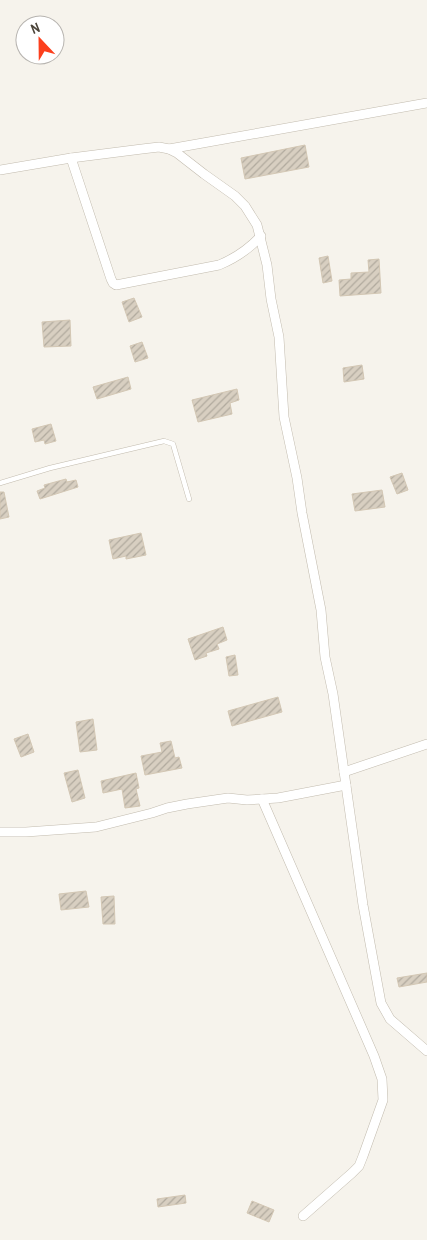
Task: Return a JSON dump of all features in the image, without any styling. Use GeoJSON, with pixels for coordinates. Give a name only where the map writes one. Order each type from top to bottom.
{"type":"FeatureCollection","features":[{"type":"Feature","properties":{"kind":"street"},"geometry":{"type":"LineString","coordinates":[[169,149],[427,103]]}},
{"type":"Feature","properties":{"kind":"street"},"geometry":{"type":"LineString","coordinates":[[0,170],[142,149],[159,147],[169,149],[235,196],[245,206],[257,224],[267,265],[280,344],[284,417],[321,610],[325,657],[333,694],[364,905],[381,1003],[390,1019],[427,1051]]}},
{"type":"Feature","properties":{"kind":"street"},"geometry":{"type":"LineString","coordinates":[[71,158],[111,279],[116,285],[228,262],[243,254],[260,236]]}},
{"type":"Feature","properties":{"kind":"street"},"geometry":{"type":"LineString","coordinates":[[344,772],[427,744]]}},
{"type":"Feature","properties":{"kind":"street"},"geometry":{"type":"LineString","coordinates":[[0,832],[96,827],[166,808],[195,803],[228,798],[247,800],[278,798],[346,785]]}},
{"type":"Feature","properties":{"kind":"street"},"geometry":{"type":"LineString","coordinates":[[262,799],[374,1056],[382,1079],[383,1100],[359,1166],[303,1216]]}},
{"type":"Feature","properties":{"kind":"lane"},"geometry":{"type":"LineString","coordinates":[[0,483],[50,468],[164,441],[173,444],[189,499]]}},
{"type":"Feature","properties":{"kind":"building"},"geometry":{"type":"Polygon","coordinates":[[[305,145],[309,167],[245,179],[241,158],[305,145]]]}},
{"type":"Feature","properties":{"kind":"building"},"geometry":{"type":"Polygon","coordinates":[[[328,256],[332,281],[323,283],[319,258],[328,256]]]}},
{"type":"Feature","properties":{"kind":"building"},"geometry":{"type":"Polygon","coordinates":[[[379,259],[381,293],[340,296],[339,280],[351,279],[351,273],[369,272],[368,260],[379,259]]]}},
{"type":"Feature","properties":{"kind":"building"},"geometry":{"type":"Polygon","coordinates":[[[134,298],[142,317],[129,322],[122,302],[134,298]]]}},
{"type":"Feature","properties":{"kind":"building"},"geometry":{"type":"Polygon","coordinates":[[[70,320],[71,346],[44,347],[42,322],[70,320]]]}},
{"type":"Feature","properties":{"kind":"building"},"geometry":{"type":"Polygon","coordinates":[[[142,342],[148,358],[135,362],[130,346],[142,342]]]}},
{"type":"Feature","properties":{"kind":"building"},"geometry":{"type":"Polygon","coordinates":[[[362,365],[364,379],[344,382],[343,368],[362,365]]]}},
{"type":"Feature","properties":{"kind":"building"},"geometry":{"type":"Polygon","coordinates":[[[128,377],[131,389],[97,399],[93,387],[128,377]]]}},
{"type":"Feature","properties":{"kind":"building"},"geometry":{"type":"Polygon","coordinates":[[[237,389],[239,400],[230,403],[232,414],[198,422],[192,400],[237,389]]]}},
{"type":"Feature","properties":{"kind":"building"},"geometry":{"type":"Polygon","coordinates":[[[51,424],[56,441],[45,444],[44,440],[35,442],[32,429],[51,424]]]}},
{"type":"Feature","properties":{"kind":"building"},"geometry":{"type":"Polygon","coordinates":[[[402,473],[408,490],[397,494],[390,477],[402,473]]]}},
{"type":"Feature","properties":{"kind":"building"},"geometry":{"type":"Polygon","coordinates":[[[66,479],[67,482],[76,480],[78,487],[40,499],[37,491],[45,488],[44,485],[66,479]]]}},
{"type":"Feature","properties":{"kind":"building"},"geometry":{"type":"Polygon","coordinates":[[[382,490],[385,507],[355,511],[352,494],[382,490]]]}},
{"type":"Feature","properties":{"kind":"building"},"geometry":{"type":"Polygon","coordinates":[[[0,492],[4,492],[9,517],[0,519],[0,492]]]}},
{"type":"Feature","properties":{"kind":"building"},"geometry":{"type":"Polygon","coordinates":[[[141,533],[146,555],[126,559],[126,556],[113,559],[109,540],[141,533]]]}},
{"type":"Feature","properties":{"kind":"building"},"geometry":{"type":"Polygon","coordinates":[[[223,627],[227,640],[217,644],[219,649],[206,653],[207,656],[195,660],[188,639],[223,627]]]}},
{"type":"Feature","properties":{"kind":"building"},"geometry":{"type":"Polygon","coordinates":[[[235,655],[238,675],[229,676],[226,657],[235,655]]]}},
{"type":"Feature","properties":{"kind":"building"},"geometry":{"type":"Polygon","coordinates":[[[278,697],[282,712],[232,726],[228,711],[278,697]]]}},
{"type":"Feature","properties":{"kind":"building"},"geometry":{"type":"Polygon","coordinates":[[[93,719],[97,750],[80,752],[76,722],[93,719]]]}},
{"type":"Feature","properties":{"kind":"building"},"geometry":{"type":"Polygon","coordinates":[[[28,734],[34,752],[21,757],[14,739],[28,734]]]}},
{"type":"Feature","properties":{"kind":"building"},"geometry":{"type":"Polygon","coordinates":[[[171,741],[175,758],[179,757],[182,768],[145,775],[141,756],[162,752],[160,743],[171,741]]]}},
{"type":"Feature","properties":{"kind":"building"},"geometry":{"type":"Polygon","coordinates":[[[78,770],[85,798],[72,802],[64,773],[78,770]]]}},
{"type":"Feature","properties":{"kind":"building"},"geometry":{"type":"Polygon","coordinates":[[[136,773],[139,788],[136,789],[140,806],[125,808],[122,789],[103,793],[101,781],[136,773]]]}},
{"type":"Feature","properties":{"kind":"building"},"geometry":{"type":"Polygon","coordinates":[[[86,891],[89,907],[61,910],[59,894],[86,891]]]}},
{"type":"Feature","properties":{"kind":"building"},"geometry":{"type":"Polygon","coordinates":[[[114,896],[115,924],[103,924],[101,897],[114,896]]]}},
{"type":"Feature","properties":{"kind":"building"},"geometry":{"type":"Polygon","coordinates":[[[427,973],[427,982],[399,987],[397,978],[427,973]]]}},
{"type":"Feature","properties":{"kind":"building"},"geometry":{"type":"Polygon","coordinates":[[[185,1195],[186,1203],[158,1207],[157,1199],[185,1195]]]}},
{"type":"Feature","properties":{"kind":"building"},"geometry":{"type":"Polygon","coordinates":[[[252,1201],[274,1210],[269,1222],[247,1213],[252,1201]]]}}]}
